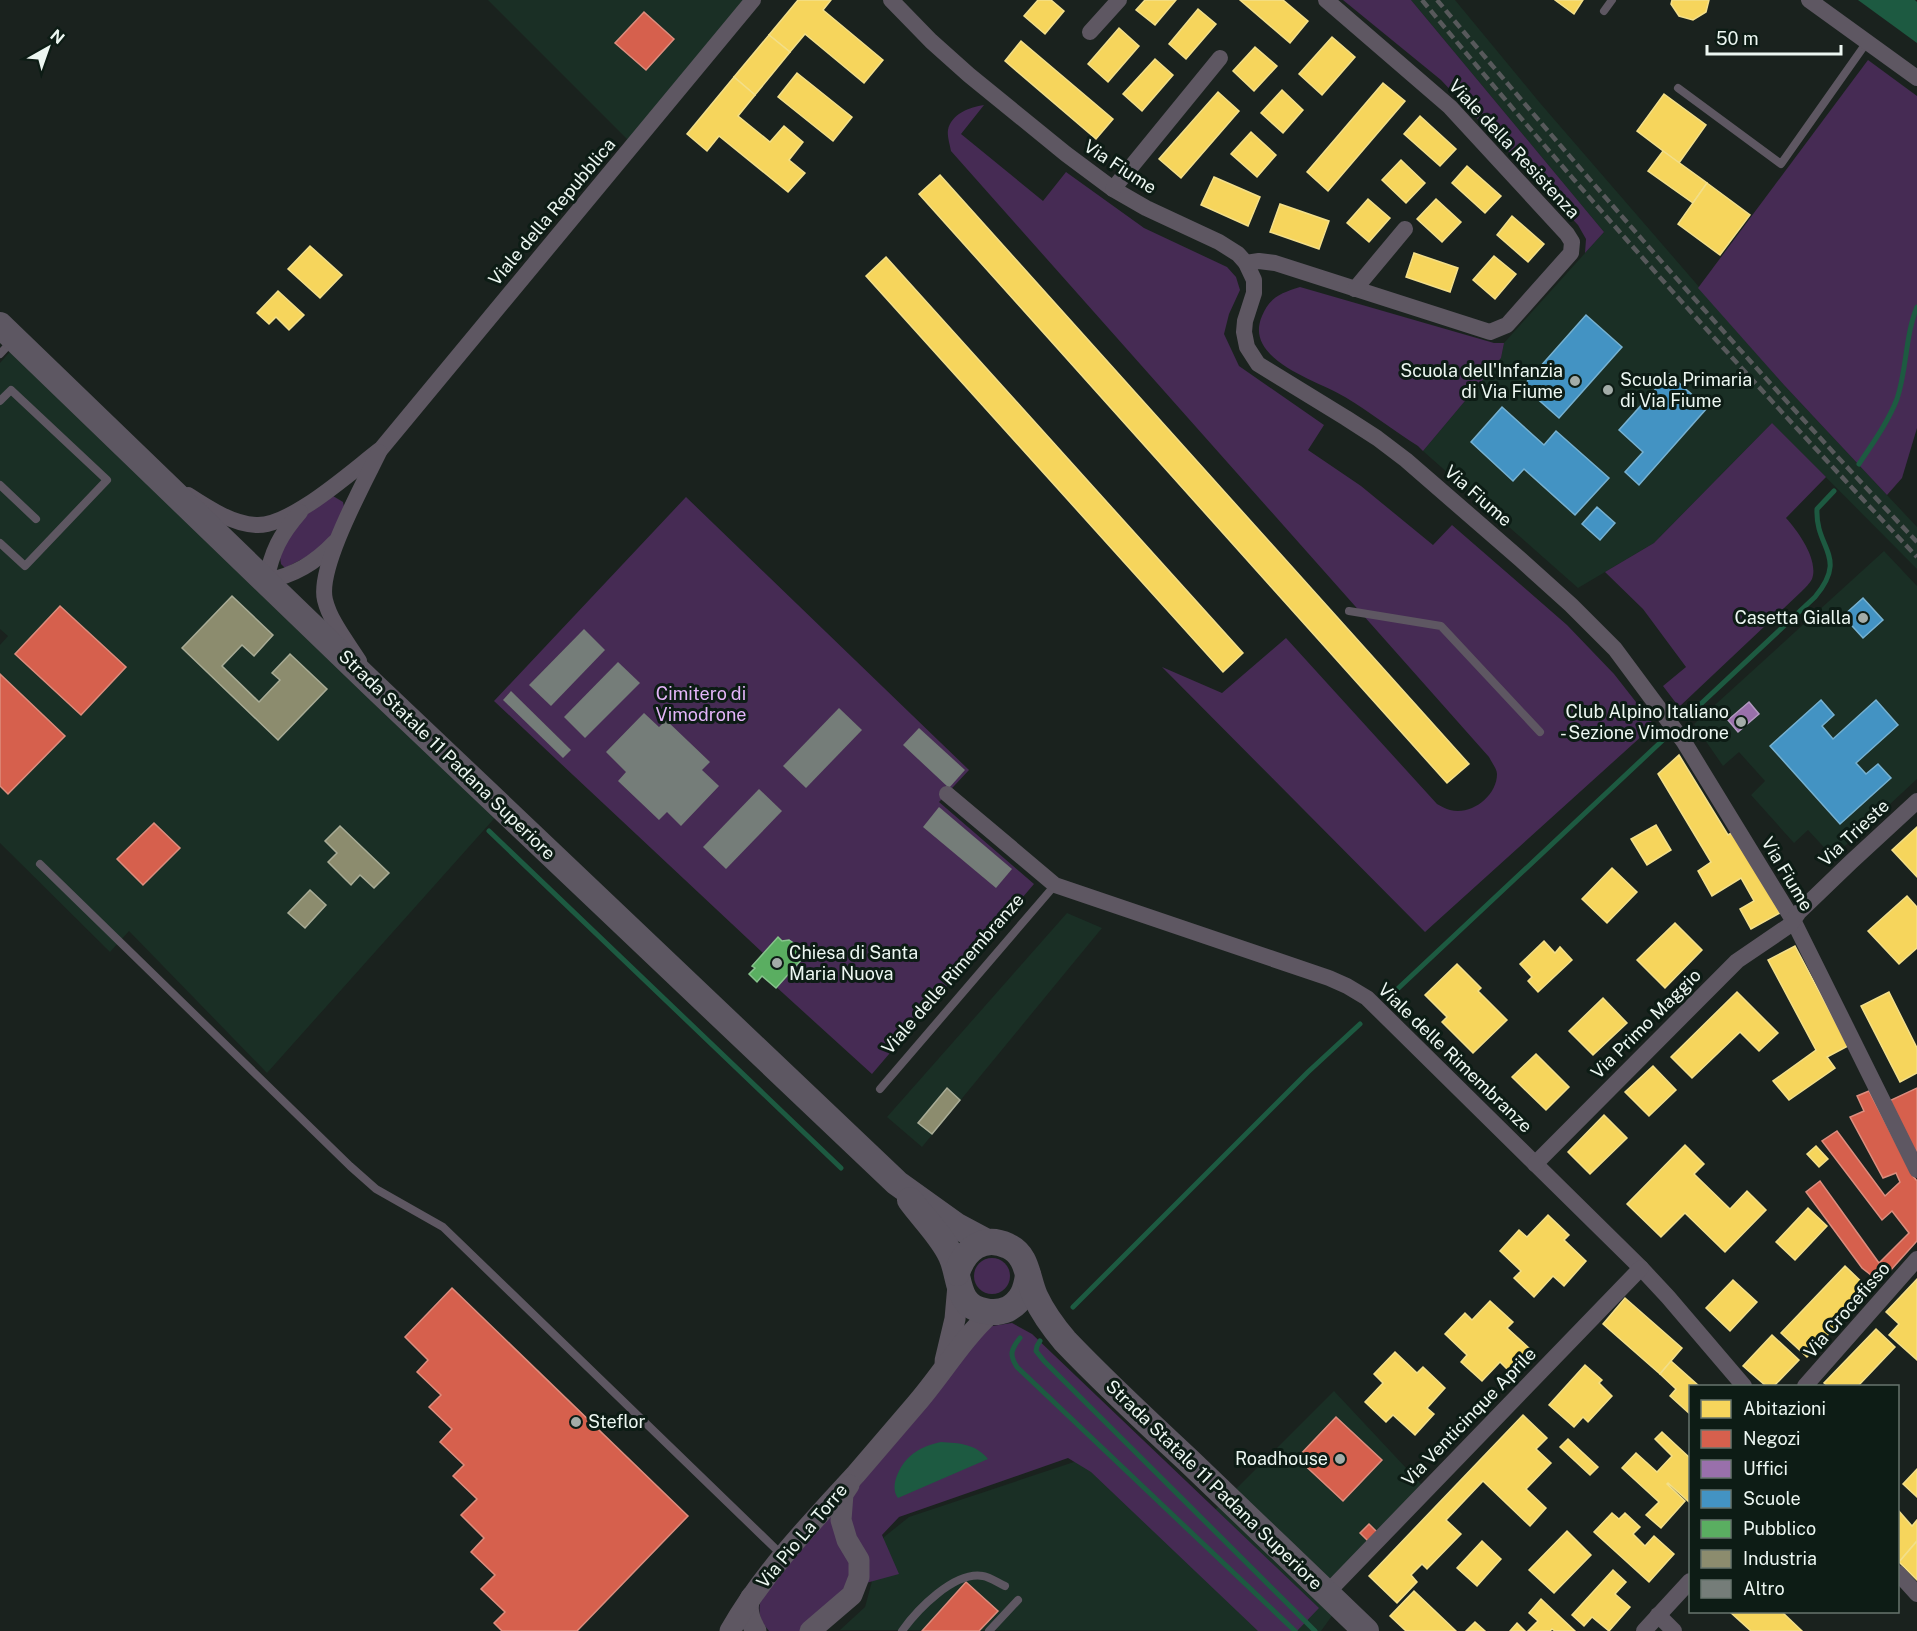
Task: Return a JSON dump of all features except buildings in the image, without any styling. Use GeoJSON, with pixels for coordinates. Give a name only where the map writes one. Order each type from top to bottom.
{"type":"FeatureCollection","features":[{"type":"Feature","properties":{"kind":"main road","name":"Strada Statale 11 Padana Superiore"},"geometry":{"type":"LineString","coordinates":[[5,339],[153,472],[375,687],[897,1183],[957,1226],[987,1242],[999,1242],[1010,1246],[1019,1254],[1025,1263],[1042,1309],[1064,1339],[1144,1419],[1366,1631]]}},
{"type":"Feature","properties":{"kind":"main road","name":"Strada Statale 11 Padana Superiore"},"geometry":{"type":"LineString","coordinates":[[897,1183],[951,1255],[962,1296],[970,1305],[980,1310],[1014,1313],[1064,1339]]}},
{"type":"Feature","properties":{"kind":"main road"},"geometry":{"type":"LineString","coordinates":[[958,1279],[960,1262],[967,1252],[976,1245],[987,1242]]}},
{"type":"Feature","properties":{"kind":"main road"},"geometry":{"type":"LineString","coordinates":[[998,1312],[1014,1305],[1022,1297],[1027,1286],[1028,1275]]}},
{"type":"Feature","properties":{"kind":"street","name":"Viale della Repubblica"},"geometry":{"type":"LineString","coordinates":[[339,538],[308,566],[289,575],[266,581],[270,561],[288,526],[305,507],[381,448],[753,0]]}},
{"type":"Feature","properties":{"kind":"street","name":"Via Fiume"},"geometry":{"type":"LineString","coordinates":[[891,0],[931,41],[983,87],[1113,189],[1238,254],[1246,263],[1255,284],[1245,321],[1245,337],[1250,353],[1258,364],[1269,373],[1377,438],[1406,460],[1511,551],[1615,649],[1684,742],[1793,920],[1917,1170]]}},
{"type":"Feature","properties":{"kind":"street"},"geometry":{"type":"LineString","coordinates":[[1090,32],[1119,0]]}},
{"type":"Feature","properties":{"kind":"street","name":"Viale della Resistenza"},"geometry":{"type":"LineString","coordinates":[[1246,263],[1259,261],[1275,263],[1482,330],[1496,331],[1508,325],[1571,253],[1572,242],[1563,229],[1450,107],[1326,0]]}},
{"type":"Feature","properties":{"kind":"street"},"geometry":{"type":"LineString","coordinates":[[1809,0],[1917,78]]}},
{"type":"Feature","properties":{"kind":"street"},"geometry":{"type":"LineString","coordinates":[[1113,189],[1220,58]]}},
{"type":"Feature","properties":{"kind":"street"},"geometry":{"type":"LineString","coordinates":[[1355,289],[1405,229]]}},
{"type":"Feature","properties":{"kind":"street","name":"Viale della Repubblica"},"geometry":{"type":"LineString","coordinates":[[375,687],[335,622],[325,600],[325,579],[339,538],[381,448]]}},
{"type":"Feature","properties":{"kind":"street","name":"Viale della Repubblica"},"geometry":{"type":"LineString","coordinates":[[153,472],[210,508],[248,524],[270,523],[305,507]]}},
{"type":"Feature","properties":{"kind":"street"},"geometry":{"type":"LineString","coordinates":[[327,490],[342,497],[348,504],[350,513]]}},
{"type":"Feature","properties":{"kind":"street","name":"Viale delle Rimembranze"},"geometry":{"type":"LineString","coordinates":[[947,794],[1055,885],[1329,978],[1354,989],[1370,1001],[1641,1268],[1743,1385]]}},
{"type":"Feature","properties":{"kind":"street","name":"Via Trieste"},"geometry":{"type":"LineString","coordinates":[[1793,920],[1917,801]]}},
{"type":"Feature","properties":{"kind":"street","name":"Via Primo Maggio"},"geometry":{"type":"LineString","coordinates":[[1535,1164],[1737,961],[1790,925],[1793,920]]}},
{"type":"Feature","properties":{"kind":"street","name":"Via Crocefisso"},"geometry":{"type":"LineString","coordinates":[[1806,1385],[1917,1259]]}},
{"type":"Feature","properties":{"kind":"street","name":"Via Venticinque Aprile"},"geometry":{"type":"LineString","coordinates":[[1327,1593],[1641,1268]]}},
{"type":"Feature","properties":{"kind":"street","name":"Via Pio La Torre"},"geometry":{"type":"LineString","coordinates":[[943,1369],[955,1319],[958,1279]]}},
{"type":"Feature","properties":{"kind":"street","name":"Via Pio La Torre"},"geometry":{"type":"LineString","coordinates":[[730,1631],[751,1597],[784,1556],[926,1393],[972,1332],[998,1312]]}},
{"type":"Feature","properties":{"kind":"street","name":"Via Pio La Torre"},"geometry":{"type":"LineString","coordinates":[[818,1626],[852,1595],[859,1577],[859,1560],[847,1540],[841,1520],[843,1494],[854,1476]]}},
{"type":"Feature","properties":{"kind":"street"},"geometry":{"type":"LineString","coordinates":[[1899,1574],[1917,1594]]}},
{"type":"Feature","properties":{"kind":"street"},"geometry":{"type":"LineString","coordinates":[[1644,1631],[1689,1582]]}},
{"type":"Feature","properties":{"kind":"street","name":"Via Pio La Torre"},"geometry":{"type":"LineString","coordinates":[[751,1597],[748,1602],[749,1616],[756,1631]]}},
{"type":"Feature","properties":{"kind":"street"},"geometry":{"type":"LineString","coordinates":[[1658,1615],[1674,1631]]}},
{"type":"Feature","properties":{"kind":"lane"},"geometry":{"type":"LineString","coordinates":[[1604,11],[1612,0]]}},
{"type":"Feature","properties":{"kind":"lane"},"geometry":{"type":"LineString","coordinates":[[1678,88],[1781,164],[1867,42]]}},
{"type":"Feature","properties":{"kind":"lane"},"geometry":{"type":"LineString","coordinates":[[0,401],[11,390],[107,480],[25,566],[0,543]]}},
{"type":"Feature","properties":{"kind":"lane"},"geometry":{"type":"LineString","coordinates":[[0,485],[36,519]]}},
{"type":"Feature","properties":{"kind":"lane"},"geometry":{"type":"LineString","coordinates":[[1349,611],[1441,626],[1540,732]]}},
{"type":"Feature","properties":{"kind":"lane"},"geometry":{"type":"LineString","coordinates":[[40,864],[350,1166],[376,1189],[443,1227],[784,1556]]}},
{"type":"Feature","properties":{"kind":"lane","name":"Viale delle Rimembranze"},"geometry":{"type":"LineString","coordinates":[[880,1089],[1055,885]]}},
{"type":"Feature","properties":{"kind":"lane"},"geometry":{"type":"LineString","coordinates":[[902,1631],[924,1605],[947,1586],[964,1578],[982,1575],[1005,1586]]}},
{"type":"Feature","properties":{"kind":"lane"},"geometry":{"type":"LineString","coordinates":[[989,1631],[1018,1600]]}},
{"type":"Feature","properties":{"kind":"shaded area"},"geometry":{"type":"Polygon","coordinates":[[[488,0],[753,0],[633,145],[488,0]]]}},
{"type":"Feature","properties":{"kind":"shaded area","name":"Scuola Primaria di Via Fiume"},"geometry":{"type":"Polygon","coordinates":[[[1411,0],[1455,0],[1540,103],[1784,385],[1917,527],[1917,569],[1772,423],[1654,543],[1578,588],[1423,451],[1501,358],[1504,343],[1604,232],[1411,0]]]}},
{"type":"Feature","properties":{"kind":"shaded area"},"geometry":{"type":"Polygon","coordinates":[[[1858,0],[1915,0],[1917,2],[1917,43],[1858,0]]]}},
{"type":"Feature","properties":{"kind":"shaded area"},"geometry":{"type":"Polygon","coordinates":[[[14,347],[500,812],[267,1073],[129,931],[110,952],[0,843],[0,645],[8,636],[0,629],[0,363],[14,347]]]}},
{"type":"Feature","properties":{"kind":"shaded area"},"geometry":{"type":"Polygon","coordinates":[[[1884,551],[1917,586],[1917,779],[1833,857],[1808,830],[1794,843],[1751,795],[1765,781],[1739,752],[1723,766],[1694,724],[1884,551]]]}},
{"type":"Feature","properties":{"kind":"shaded area"},"geometry":{"type":"Polygon","coordinates":[[[1067,913],[1102,928],[922,1147],[887,1117],[1067,913]]]}},
{"type":"Feature","properties":{"kind":"shaded area"},"geometry":{"type":"Polygon","coordinates":[[[1334,1391],[1422,1485],[1327,1593],[1339,1606],[1321,1631],[840,1630],[865,1607],[884,1537],[909,1517],[1083,1459],[1179,1546],[1334,1391]]]}},
{"type":"Feature","properties":{"kind":"shaded area"},"geometry":{"type":"Polygon","coordinates":[[[941,1442],[973,1447],[988,1459],[898,1498],[895,1487],[901,1467],[920,1449],[941,1442]]]}},
{"type":"Feature","properties":{"kind":"green space"},"geometry":{"type":"Polygon","coordinates":[[[1343,0],[1411,0],[1604,232],[1585,253],[1586,239],[1578,225],[1441,80],[1343,0]]]}},
{"type":"Feature","properties":{"kind":"green space"},"geometry":{"type":"Polygon","coordinates":[[[1868,60],[1917,96],[1917,428],[1902,478],[1887,495],[1784,385],[1698,288],[1868,60]]]}},
{"type":"Feature","properties":{"kind":"green space"},"geometry":{"type":"Polygon","coordinates":[[[984,105],[961,134],[1043,201],[1066,172],[1144,228],[1227,267],[1236,277],[1240,290],[1229,314],[1224,334],[1239,366],[1324,425],[1308,450],[1361,486],[1433,545],[1452,525],[1567,625],[1614,674],[1654,725],[1425,932],[1162,667],[1222,693],[1286,638],[1437,804],[1448,810],[1458,811],[1474,807],[1488,797],[1493,790],[1497,774],[1494,766],[1489,757],[951,151],[948,138],[950,124],[967,110],[984,105]]]}},
{"type":"Feature","properties":{"kind":"green space"},"geometry":{"type":"Polygon","coordinates":[[[1300,287],[1494,343],[1504,343],[1501,358],[1423,451],[1345,397],[1286,367],[1263,345],[1259,331],[1265,310],[1277,297],[1300,287]]]}},
{"type":"Feature","properties":{"kind":"green space"},"geometry":{"type":"Polygon","coordinates":[[[1772,423],[1826,477],[1786,518],[1796,530],[1810,555],[1813,563],[1812,579],[1679,707],[1663,686],[1686,667],[1643,609],[1605,572],[1654,543],[1772,423]]]}},
{"type":"Feature","properties":{"kind":"green space"},"geometry":{"type":"Polygon","coordinates":[[[333,496],[343,502],[345,512],[325,547],[285,568],[281,564],[280,557],[295,522],[333,496]]]}},
{"type":"Feature","properties":{"kind":"green space","name":"Cimitero di Vimodrone"},"geometry":{"type":"Polygon","coordinates":[[[686,497],[969,770],[939,802],[1034,884],[872,1074],[752,965],[763,953],[494,701],[686,497]]]}},
{"type":"Feature","properties":{"kind":"green space"},"geometry":{"type":"Polygon","coordinates":[[[992,1258],[1005,1263],[1010,1276],[1005,1289],[992,1294],[979,1289],[974,1276],[979,1263],[992,1258]]]}},
{"type":"Feature","properties":{"kind":"green space"},"geometry":{"type":"Polygon","coordinates":[[[1012,1323],[1032,1334],[1319,1608],[1297,1631],[1258,1631],[1091,1472],[1068,1458],[899,1517],[882,1535],[899,1574],[866,1583],[848,1518],[850,1492],[972,1342],[992,1326],[1012,1323]]]}},
{"type":"Feature","properties":{"kind":"green space"},"geometry":{"type":"Polygon","coordinates":[[[831,1510],[853,1561],[850,1584],[801,1631],[769,1631],[760,1616],[761,1598],[831,1510]]]}},
{"type":"Feature","properties":{"kind":"waterway"},"geometry":{"type":"LineString","coordinates":[[1859,464],[1885,424],[1897,399],[1910,329],[1917,307]]}},
{"type":"Feature","properties":{"kind":"waterway"},"geometry":{"type":"LineString","coordinates":[[1689,715],[1815,597],[1825,583],[1830,562],[1818,523],[1817,509],[1834,491]]}},
{"type":"Feature","properties":{"kind":"waterway"},"geometry":{"type":"LineString","coordinates":[[1390,996],[1664,739]]}},
{"type":"Feature","properties":{"kind":"waterway"},"geometry":{"type":"LineString","coordinates":[[489,831],[841,1168]]}},
{"type":"Feature","properties":{"kind":"waterway"},"geometry":{"type":"LineString","coordinates":[[1073,1307],[1308,1072],[1360,1024]]}},
{"type":"Feature","properties":{"kind":"waterway"},"geometry":{"type":"LineString","coordinates":[[1020,1338],[1012,1352],[1017,1367],[1295,1631]]}},
{"type":"Feature","properties":{"kind":"waterway"},"geometry":{"type":"LineString","coordinates":[[1040,1341],[1036,1351],[1044,1361],[1315,1631]]}},
{"type":"Feature","properties":{"kind":"railway"},"geometry":{"type":"LineString","coordinates":[[1422,0],[1542,143],[1665,283],[1917,557]]}},
{"type":"Feature","properties":{"kind":"railway"},"geometry":{"type":"LineString","coordinates":[[1437,0],[1673,274],[1917,542]]}},
{"type":"Feature","properties":{"kind":"place","name":"Scuola dell'Infanzia di Via Fiume"},"geometry":{"type":"Point","coordinates":[1575,381]}},
{"type":"Feature","properties":{"kind":"place","name":"Scuola Primaria di Via Fiume"},"geometry":{"type":"Point","coordinates":[1608,390]}},
{"type":"Feature","properties":{"kind":"place","name":"Casetta Gialla"},"geometry":{"type":"Point","coordinates":[1863,618]}},
{"type":"Feature","properties":{"kind":"place","name":"Club Alpino Italiano - Sezione Vimodrone"},"geometry":{"type":"Point","coordinates":[1741,722]}},
{"type":"Feature","properties":{"kind":"place","name":"Chiesa di Santa Maria Nuova"},"geometry":{"type":"Point","coordinates":[777,963]}},
{"type":"Feature","properties":{"kind":"place","name":"Steflor"},"geometry":{"type":"Point","coordinates":[576,1422]}},
{"type":"Feature","properties":{"kind":"place","name":"Roadhouse"},"geometry":{"type":"Point","coordinates":[1340,1459]}}]}
